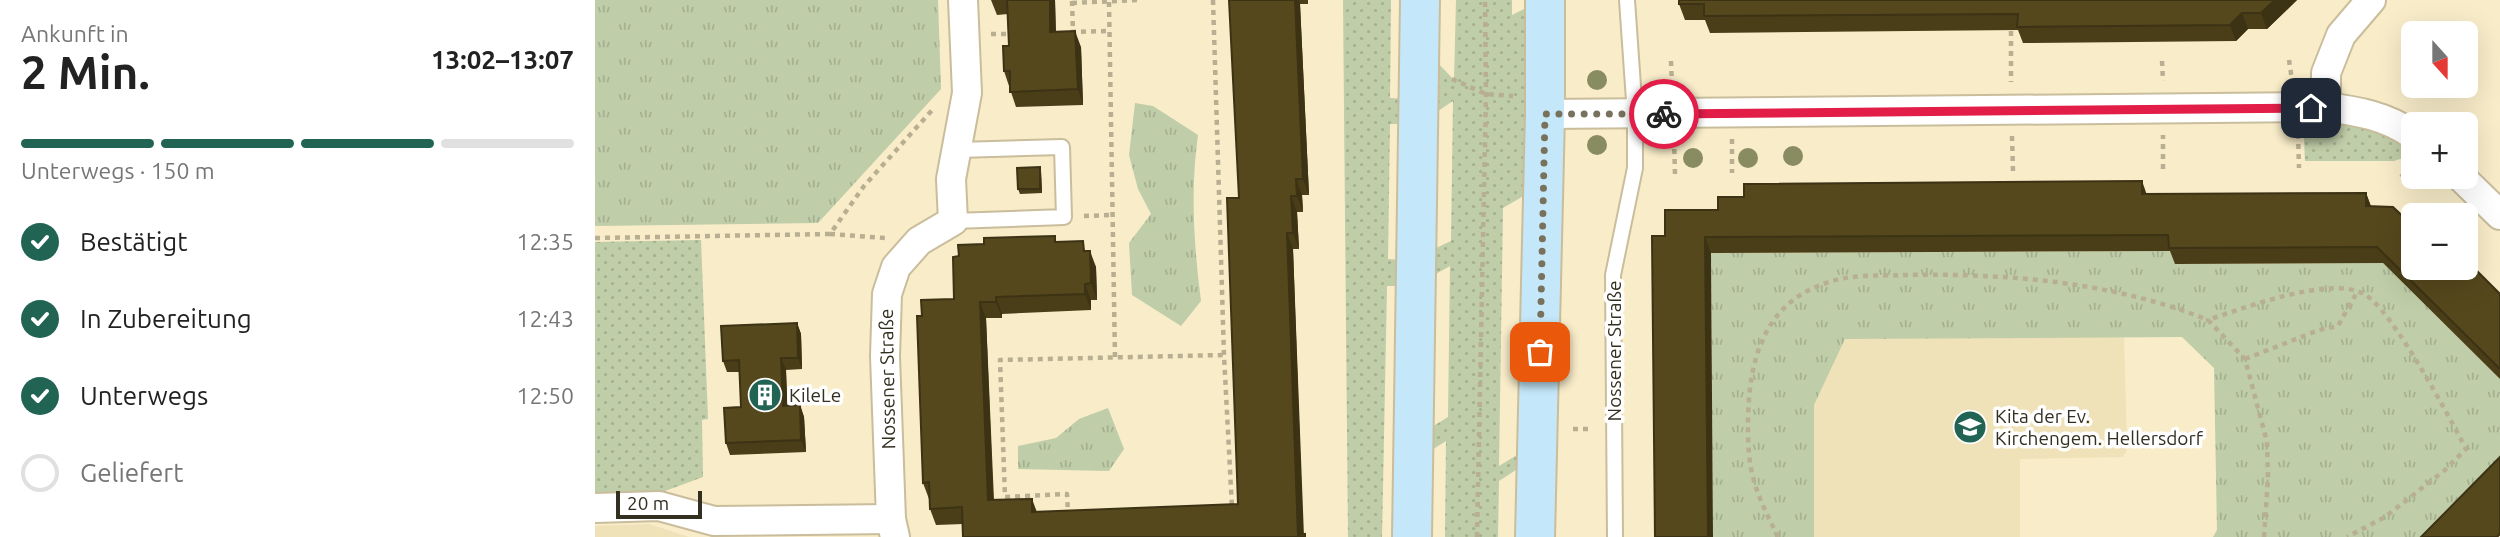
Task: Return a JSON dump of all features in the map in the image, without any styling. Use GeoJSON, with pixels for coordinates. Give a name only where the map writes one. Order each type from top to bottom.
{"type":"FeatureCollection","features":[{"type":"Feature","properties":{"kind":"street"},"geometry":{"type":"LineString","coordinates":[[953,221],[951,179],[967,93],[963,0]]}},
{"type":"Feature","properties":{"kind":"street"},"geometry":{"type":"LineString","coordinates":[[1412,537],[1420,0]]}},
{"type":"Feature","properties":{"kind":"street"},"geometry":{"type":"LineString","coordinates":[[1535,537],[1545,0]]}},
{"type":"Feature","properties":{"kind":"street"},"geometry":{"type":"LineString","coordinates":[[2326,107],[2326,73],[2341,35],[2371,0]]}},
{"type":"Feature","properties":{"kind":"street"},"geometry":{"type":"LineString","coordinates":[[1545,106],[1635,115],[2326,107],[2364,112],[2401,127]]}},
{"type":"Feature","properties":{"kind":"street"},"geometry":{"type":"LineString","coordinates":[[2473,189],[2500,215]]}},
{"type":"Feature","properties":{"kind":"street","name":"Nossener Straße"},"geometry":{"type":"LineString","coordinates":[[893,528],[885,356],[887,294],[897,267],[919,241],[953,221]]}},
{"type":"Feature","properties":{"kind":"street"},"geometry":{"type":"LineString","coordinates":[[595,509],[659,506],[714,521],[893,528]]}},
{"type":"Feature","properties":{"kind":"lane","name":"Nossener Straße"},"geometry":{"type":"LineString","coordinates":[[1615,537],[1613,275],[1635,168],[1635,115],[1627,0]]}},
{"type":"Feature","properties":{"kind":"lane"},"geometry":{"type":"LineString","coordinates":[[953,221],[1064,217],[1062,147],[958,150]]}},
{"type":"Feature","properties":{"kind":"path"},"geometry":{"type":"LineString","coordinates":[[1073,32],[1072,1],[1138,0]]}},
{"type":"Feature","properties":{"kind":"path"},"geometry":{"type":"LineString","coordinates":[[1213,0],[1224,355],[1232,508],[1218,508]]}},
{"type":"Feature","properties":{"kind":"path"},"geometry":{"type":"LineString","coordinates":[[1478,537],[1486,94],[1485,0]]}},
{"type":"Feature","properties":{"kind":"path"},"geometry":{"type":"LineString","coordinates":[[1109,2],[1115,358]]}},
{"type":"Feature","properties":{"kind":"path"},"geometry":{"type":"LineString","coordinates":[[1061,32],[1109,31]]}},
{"type":"Feature","properties":{"kind":"path"},"geometry":{"type":"LineString","coordinates":[[964,35],[1024,33]]}},
{"type":"Feature","properties":{"kind":"path"},"geometry":{"type":"LineString","coordinates":[[1419,78],[1456,80],[1486,94],[1545,106]]}},
{"type":"Feature","properties":{"kind":"path"},"geometry":{"type":"LineString","coordinates":[[830,233],[871,177],[938,104],[967,93]]}},
{"type":"Feature","properties":{"kind":"path"},"geometry":{"type":"LineString","coordinates":[[595,238],[830,233],[919,241]]}},
{"type":"Feature","properties":{"kind":"path"},"geometry":{"type":"LineString","coordinates":[[1778,537],[1763,508],[1752,472],[1748,434],[1752,368],[1764,333],[1783,310],[1802,294],[1827,282],[1863,276],[1920,275],[2059,283],[2172,305],[2209,320],[2245,359],[2267,442],[2269,478],[2264,537]]}},
{"type":"Feature","properties":{"kind":"path"},"geometry":{"type":"LineString","coordinates":[[2209,320],[2297,293],[2339,288],[2364,293],[2385,312],[2466,449],[2445,470],[2385,517],[2347,537]]}},
{"type":"Feature","properties":{"kind":"path"},"geometry":{"type":"LineString","coordinates":[[2245,359],[2319,330],[2338,326],[2357,292]]}},
{"type":"Feature","properties":{"kind":"path"},"geometry":{"type":"LineString","coordinates":[[1082,513],[1068,514],[1067,494],[1006,497],[1000,360],[1224,355]]}},
{"type":"Feature","properties":{"kind":"shaded area","name":"Kita der Ev. Kirchengem. Hellersdorf"},"geometry":{"type":"Polygon","coordinates":[[[2124,336],[2127,450],[2123,457],[2020,459],[2020,537],[1814,537],[1814,405],[1845,339],[2124,336]]]}},
{"type":"Feature","properties":{"kind":"shaded area"},"geometry":{"type":"Polygon","coordinates":[[[649,524],[689,537],[595,537],[595,526],[649,524]]]}},
{"type":"Feature","properties":{"kind":"green space"},"geometry":{"type":"Polygon","coordinates":[[[595,0],[938,0],[941,89],[818,223],[595,226],[595,0]]]}},
{"type":"Feature","properties":{"kind":"green space"},"geometry":{"type":"Polygon","coordinates":[[[1343,0],[1391,0],[1390,98],[1407,99],[1407,124],[1390,124],[1388,259],[1405,260],[1405,286],[1387,286],[1382,537],[1348,537],[1343,0]]]}},
{"type":"Feature","properties":{"kind":"green space"},"geometry":{"type":"Polygon","coordinates":[[[1456,0],[1512,0],[1512,15],[1530,6],[1527,194],[1503,208],[1499,466],[1522,452],[1522,466],[1499,481],[1498,537],[1445,537],[1446,441],[1427,453],[1427,430],[1448,417],[1450,266],[1432,276],[1432,250],[1451,241],[1453,101],[1435,113],[1435,60],[1454,80],[1456,0]]]}},
{"type":"Feature","properties":{"kind":"green space"},"geometry":{"type":"Polygon","coordinates":[[[1135,103],[1153,106],[1198,135],[1194,218],[1201,301],[1181,326],[1132,295],[1129,243],[1151,214],[1138,189],[1129,155],[1135,103]]]}},
{"type":"Feature","properties":{"kind":"green space"},"geometry":{"type":"Polygon","coordinates":[[[2303,119],[2324,119],[2372,127],[2401,142],[2401,159],[2394,161],[2305,161],[2303,119]]]}},
{"type":"Feature","properties":{"kind":"green space"},"geometry":{"type":"Polygon","coordinates":[[[701,240],[708,419],[702,420],[703,477],[665,491],[595,493],[595,242],[701,240]]]}},
{"type":"Feature","properties":{"kind":"green space"},"geometry":{"type":"Polygon","coordinates":[[[2174,251],[2175,264],[2383,263],[2500,379],[2500,480],[2443,537],[2213,537],[2217,530],[2214,368],[2182,337],[1845,339],[1814,405],[1814,537],[1713,537],[1711,253],[2174,251]]]}},
{"type":"Feature","properties":{"kind":"green space"},"geometry":{"type":"Polygon","coordinates":[[[1108,408],[1124,449],[1109,471],[1018,469],[1018,446],[1056,438],[1079,419],[1108,408]]]}},
{"type":"Feature","properties":{"kind":"building"},"geometry":{"type":"Polygon","coordinates":[[[1007,0],[1050,0],[1050,32],[1075,31],[1078,89],[1010,92],[1010,71],[1004,71],[1003,46],[1009,46],[1007,0]]]}},
{"type":"Feature","properties":{"kind":"building"},"geometry":{"type":"Polygon","coordinates":[[[1229,0],[1295,0],[1303,179],[1296,179],[1297,196],[1291,196],[1293,233],[1287,233],[1298,535],[1305,534],[1305,537],[963,537],[962,507],[930,509],[929,482],[923,483],[917,316],[922,316],[921,300],[954,299],[953,257],[959,256],[958,245],[984,244],[984,238],[1055,236],[1055,242],[1083,241],[1084,251],[1090,251],[1091,283],[1085,284],[1085,294],[996,297],[996,302],[980,302],[988,500],[1032,499],[1032,512],[1238,504],[1227,198],[1239,198],[1229,0]]]}},
{"type":"Feature","properties":{"kind":"building"},"geometry":{"type":"Polygon","coordinates":[[[1679,0],[2275,0],[2261,13],[2242,13],[2230,25],[2017,27],[2018,14],[1704,16],[1704,4],[1679,4],[1679,0]]]}},
{"type":"Feature","properties":{"kind":"building"},"geometry":{"type":"Polygon","coordinates":[[[1040,167],[1040,189],[1018,189],[1017,168],[1040,167]]]}},
{"type":"Feature","properties":{"kind":"building"},"geometry":{"type":"Polygon","coordinates":[[[2142,181],[2142,194],[2366,193],[2366,206],[2393,207],[2401,215],[2401,271],[2377,247],[2169,248],[2168,235],[1705,237],[1708,537],[1655,537],[1652,236],[1665,236],[1665,210],[1718,210],[1718,197],[1744,197],[1744,184],[2142,181]]]}},
{"type":"Feature","properties":{"kind":"building"},"geometry":{"type":"Polygon","coordinates":[[[2478,272],[2500,294],[2500,369],[2410,280],[2478,280],[2478,272]]]}},
{"type":"Feature","properties":{"kind":"building","name":"KileLe"},"geometry":{"type":"Polygon","coordinates":[[[797,323],[798,358],[781,358],[783,406],[800,405],[801,440],[726,443],[724,408],[741,407],[739,360],[723,361],[721,326],[797,323]]]}},
{"type":"Feature","properties":{"kind":"building"},"geometry":{"type":"Polygon","coordinates":[[[2500,457],[2500,534],[2497,537],[2421,537],[2500,457]]]}},
{"type":"Feature","properties":{"kind":"way so far"},"geometry":{"type":"LineString","coordinates":[[1540,352],[1545,114],[1664,114]]}},
{"type":"Feature","properties":{"kind":"place","name":"KileLe"},"geometry":{"type":"Point","coordinates":[765,395]}},
{"type":"Feature","properties":{"kind":"place","name":"Kita der Ev. Kirchengem. Hellersdorf"},"geometry":{"type":"Point","coordinates":[1970,427]}},
{"type":"Feature","properties":{"kind":"route"},"geometry":{"type":"LineString","coordinates":[[1664,114],[2311,108]]}}]}
